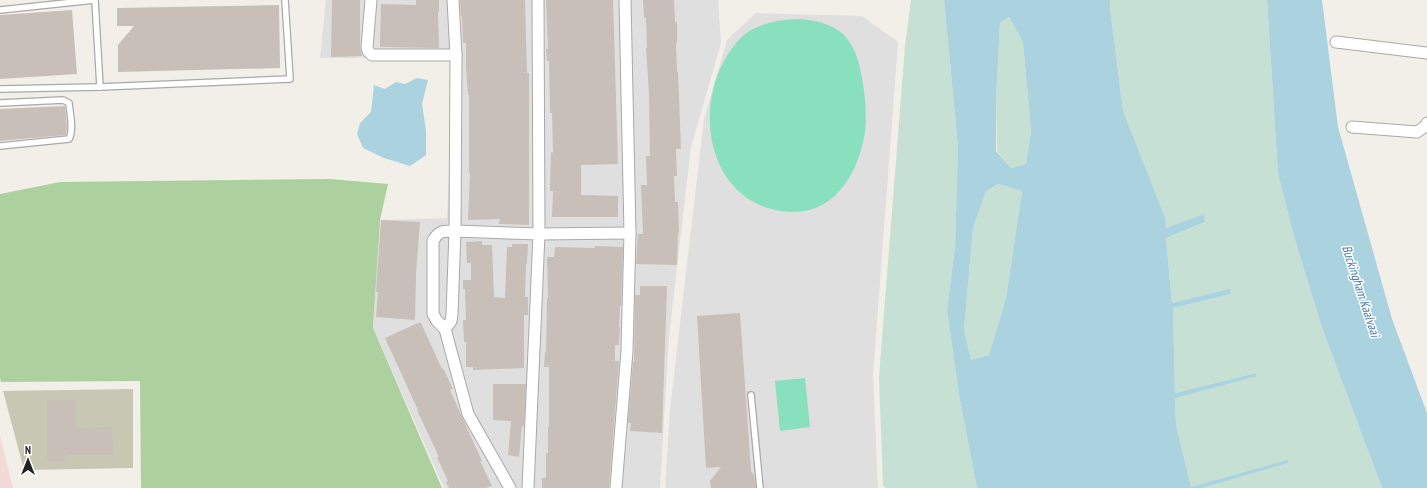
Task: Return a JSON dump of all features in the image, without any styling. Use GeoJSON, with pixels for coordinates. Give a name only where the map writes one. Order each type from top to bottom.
{"type":"FeatureCollection","features":[{"type":"Feature","properties":{"kind":"street"},"geometry":{"type":"LineString","coordinates":[[371,0],[367,47],[368,51],[372,55],[456,55]]}},
{"type":"Feature","properties":{"kind":"street"},"geometry":{"type":"LineString","coordinates":[[445,329],[451,321],[452,314],[455,231],[456,55],[453,0]]}},
{"type":"Feature","properties":{"kind":"street"},"geometry":{"type":"LineString","coordinates":[[528,488],[539,234],[538,0]]}},
{"type":"Feature","properties":{"kind":"street"},"geometry":{"type":"LineString","coordinates":[[616,488],[627,351],[630,233],[625,0]]}},
{"type":"Feature","properties":{"kind":"street"},"geometry":{"type":"LineString","coordinates":[[1336,42],[1427,53]]}},
{"type":"Feature","properties":{"kind":"street"},"geometry":{"type":"LineString","coordinates":[[1352,127],[1417,132],[1427,123]]}},
{"type":"Feature","properties":{"kind":"street"},"geometry":{"type":"LineString","coordinates":[[510,488],[468,414],[445,329],[437,321],[433,314],[433,241],[436,235],[442,231],[539,234],[630,233]]}},
{"type":"Feature","properties":{"kind":"lane"},"geometry":{"type":"LineString","coordinates":[[0,10],[94,0],[100,87]]}},
{"type":"Feature","properties":{"kind":"lane"},"geometry":{"type":"LineString","coordinates":[[0,89],[100,87],[290,79],[285,0]]}},
{"type":"Feature","properties":{"kind":"lane"},"geometry":{"type":"LineString","coordinates":[[0,103],[64,100],[69,103],[71,129],[71,135],[68,139],[0,146]]}},
{"type":"Feature","properties":{"kind":"lane"},"geometry":{"type":"LineString","coordinates":[[751,395],[760,488]]}},
{"type":"Feature","properties":{"kind":"shaded area"},"geometry":{"type":"Polygon","coordinates":[[[326,0],[718,0],[721,43],[691,147],[669,337],[660,488],[444,488],[373,328],[380,220],[447,218],[454,58],[320,58],[326,0]]]}},
{"type":"Feature","properties":{"kind":"shaded area"},"geometry":{"type":"Polygon","coordinates":[[[911,0],[944,0],[958,147],[955,247],[947,310],[959,395],[977,488],[885,488],[883,485],[879,377],[905,46],[911,0]]]}},
{"type":"Feature","properties":{"kind":"shaded area"},"geometry":{"type":"Polygon","coordinates":[[[1110,0],[1267,0],[1278,174],[1295,240],[1322,328],[1382,488],[1202,488],[1288,463],[1287,461],[1191,488],[1176,425],[1175,397],[1257,375],[1256,373],[1175,393],[1173,308],[1231,294],[1230,290],[1172,303],[1166,238],[1205,222],[1204,214],[1166,229],[1165,217],[1123,111],[1110,0]]]}},
{"type":"Feature","properties":{"kind":"shaded area"},"geometry":{"type":"Polygon","coordinates":[[[756,13],[862,16],[898,42],[873,375],[878,488],[665,488],[670,409],[704,119],[727,40],[756,13]]]}},
{"type":"Feature","properties":{"kind":"shaded area"},"geometry":{"type":"Polygon","coordinates":[[[1009,17],[1023,42],[1031,131],[1026,164],[1011,168],[997,151],[996,100],[1000,23],[1009,17]]]}},
{"type":"Feature","properties":{"kind":"shaded area"},"geometry":{"type":"Polygon","coordinates":[[[998,184],[1022,191],[1006,298],[989,355],[971,360],[964,330],[973,228],[986,191],[998,184]]]}},
{"type":"Feature","properties":{"kind":"shaded area"},"geometry":{"type":"Polygon","coordinates":[[[133,389],[133,468],[24,470],[3,391],[133,389]]]}},
{"type":"Feature","properties":{"kind":"shaded area"},"geometry":{"type":"Polygon","coordinates":[[[0,435],[13,488],[0,488],[0,435]]]}},
{"type":"Feature","properties":{"kind":"green space"},"geometry":{"type":"Polygon","coordinates":[[[798,19],[816,21],[833,27],[843,34],[851,44],[858,60],[862,78],[866,125],[862,147],[857,161],[851,175],[842,187],[832,198],[820,206],[806,211],[790,212],[764,207],[743,195],[727,178],[716,157],[711,134],[710,109],[715,84],[724,61],[739,40],[751,30],[762,25],[798,19]]]}},
{"type":"Feature","properties":{"kind":"green space"},"geometry":{"type":"Polygon","coordinates":[[[330,179],[388,184],[380,220],[373,328],[442,488],[141,488],[140,381],[1,382],[0,194],[60,182],[330,179]]]}},
{"type":"Feature","properties":{"kind":"green space"},"geometry":{"type":"Polygon","coordinates":[[[805,378],[810,427],[780,431],[775,381],[805,378]]]}},
{"type":"Feature","properties":{"kind":"water"},"geometry":{"type":"Polygon","coordinates":[[[944,0],[1110,0],[1123,111],[1165,217],[1166,228],[1204,214],[1205,222],[1166,238],[1172,303],[1230,289],[1231,294],[1173,308],[1175,393],[1256,373],[1257,376],[1175,398],[1176,425],[1191,487],[1288,460],[1288,463],[1202,488],[977,488],[959,395],[947,310],[955,247],[958,147],[944,0]],[[1009,17],[1000,23],[996,100],[996,151],[1011,168],[1026,164],[1031,131],[1023,42],[1009,17]],[[998,184],[986,191],[973,228],[964,330],[971,360],[989,355],[1006,298],[1022,191],[998,184]]]}},
{"type":"Feature","properties":{"kind":"water","name":"Buckingham Kaalvaai"},"geometry":{"type":"Polygon","coordinates":[[[1267,0],[1322,0],[1338,127],[1392,319],[1427,413],[1427,488],[1382,488],[1322,328],[1295,240],[1278,174],[1267,0]]]}},
{"type":"Feature","properties":{"kind":"water"},"geometry":{"type":"Polygon","coordinates":[[[417,78],[428,80],[422,104],[426,130],[426,155],[410,166],[384,158],[363,148],[357,134],[360,123],[371,112],[374,85],[385,89],[396,82],[405,84],[417,78]]]}},
{"type":"Feature","properties":{"kind":"building"},"geometry":{"type":"Polygon","coordinates":[[[332,0],[360,0],[360,47],[362,56],[331,57],[332,0]]]}},
{"type":"Feature","properties":{"kind":"building"},"geometry":{"type":"Polygon","coordinates":[[[416,0],[439,0],[439,48],[380,47],[381,4],[416,5],[416,0]]]}},
{"type":"Feature","properties":{"kind":"building"},"geometry":{"type":"Polygon","coordinates":[[[460,0],[525,0],[527,73],[529,73],[529,225],[499,224],[500,219],[468,220],[470,173],[469,95],[466,68],[466,43],[463,43],[460,0]]]}},
{"type":"Feature","properties":{"kind":"building"},"geometry":{"type":"Polygon","coordinates":[[[546,0],[613,0],[618,164],[581,165],[581,195],[618,196],[618,217],[552,217],[553,191],[550,191],[551,152],[553,153],[552,113],[550,113],[549,61],[547,61],[546,49],[548,49],[546,0]]]}},
{"type":"Feature","properties":{"kind":"building"},"geometry":{"type":"Polygon","coordinates":[[[643,0],[674,0],[675,22],[677,22],[676,43],[681,149],[676,149],[677,176],[674,176],[675,202],[678,202],[679,233],[677,265],[636,264],[638,234],[643,234],[641,185],[647,185],[646,156],[650,156],[646,18],[644,18],[643,0]]]}},
{"type":"Feature","properties":{"kind":"building"},"geometry":{"type":"Polygon","coordinates":[[[279,5],[280,68],[118,72],[118,45],[134,26],[117,26],[117,8],[279,5]]]}},
{"type":"Feature","properties":{"kind":"building"},"geometry":{"type":"Polygon","coordinates":[[[72,10],[77,74],[0,79],[0,15],[72,10]]]}},
{"type":"Feature","properties":{"kind":"building"},"geometry":{"type":"Polygon","coordinates":[[[65,106],[67,127],[66,135],[0,141],[0,109],[65,106]]]}},
{"type":"Feature","properties":{"kind":"building"},"geometry":{"type":"Polygon","coordinates":[[[381,220],[420,222],[416,274],[415,320],[376,317],[378,292],[376,292],[381,220]]]}},
{"type":"Feature","properties":{"kind":"building"},"geometry":{"type":"Polygon","coordinates":[[[482,241],[482,245],[492,245],[494,297],[505,298],[507,247],[512,247],[512,244],[528,244],[525,297],[528,297],[528,315],[524,315],[524,368],[473,370],[473,367],[466,367],[466,342],[464,342],[463,320],[466,320],[465,289],[463,289],[463,280],[471,280],[471,263],[467,263],[466,242],[482,241]]]}},
{"type":"Feature","properties":{"kind":"building"},"geometry":{"type":"Polygon","coordinates":[[[595,246],[623,247],[619,345],[615,345],[615,361],[619,361],[609,488],[542,488],[542,478],[546,478],[546,453],[548,453],[549,427],[549,367],[544,367],[548,298],[547,257],[554,257],[555,247],[595,248],[595,246]]]}},
{"type":"Feature","properties":{"kind":"building"},"geometry":{"type":"Polygon","coordinates":[[[640,286],[667,286],[662,433],[630,431],[631,423],[628,423],[634,362],[635,295],[640,295],[640,286]]]}},
{"type":"Feature","properties":{"kind":"building"},"geometry":{"type":"Polygon","coordinates":[[[740,313],[751,471],[754,475],[756,488],[711,488],[710,481],[721,467],[706,468],[697,316],[740,313]]]}},
{"type":"Feature","properties":{"kind":"building"},"geometry":{"type":"Polygon","coordinates":[[[421,323],[453,389],[450,390],[492,486],[486,488],[449,488],[446,482],[448,481],[437,457],[439,457],[385,338],[421,323]]]}},
{"type":"Feature","properties":{"kind":"building"},"geometry":{"type":"Polygon","coordinates":[[[493,384],[526,384],[524,426],[522,426],[519,457],[508,455],[511,421],[493,420],[493,384]]]}},
{"type":"Feature","properties":{"kind":"building"},"geometry":{"type":"Polygon","coordinates":[[[47,400],[76,400],[76,428],[112,427],[113,455],[67,455],[67,461],[47,461],[47,400]]]}}]}
